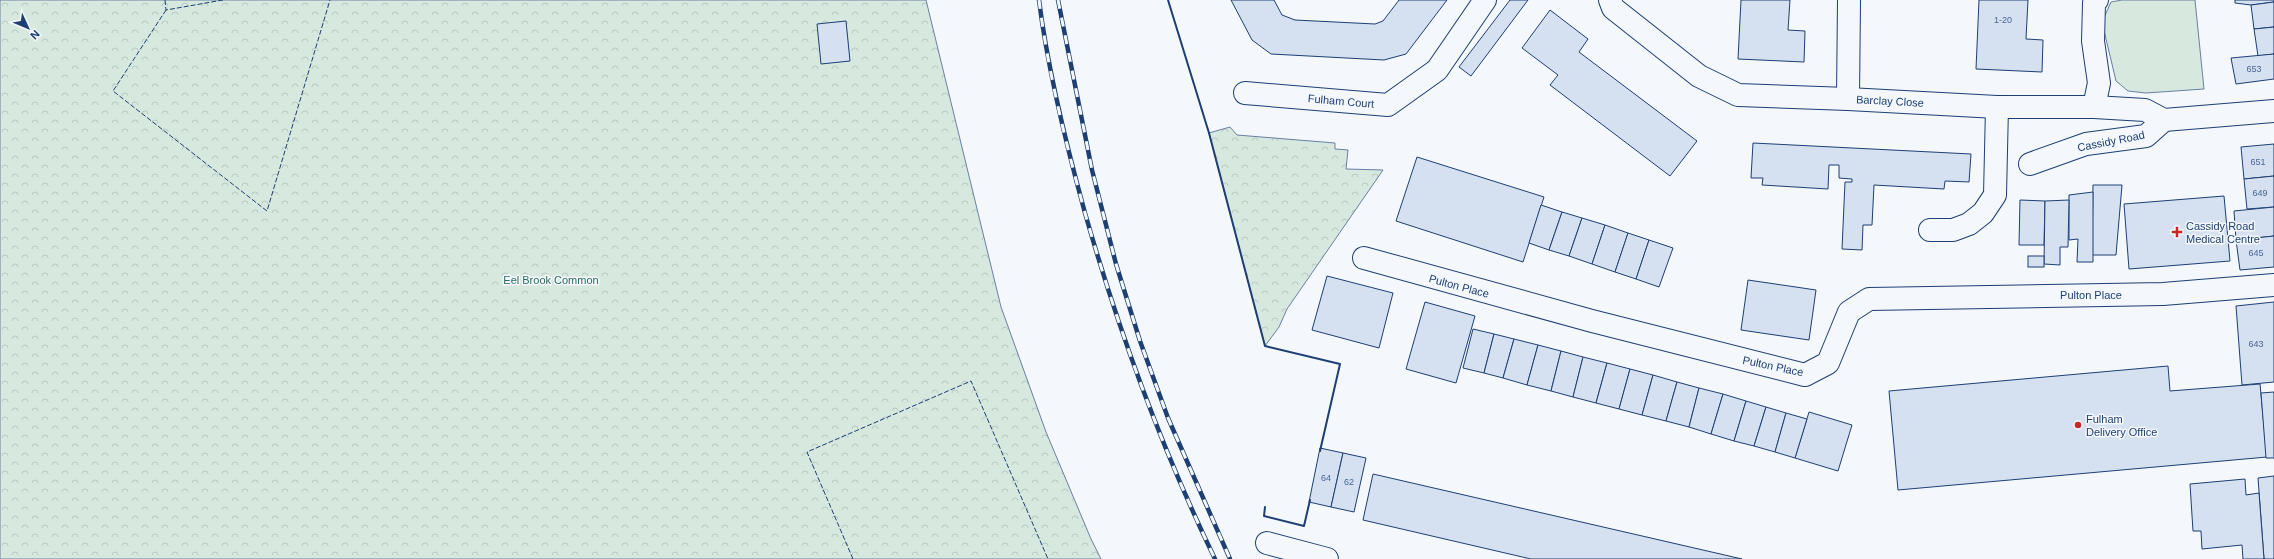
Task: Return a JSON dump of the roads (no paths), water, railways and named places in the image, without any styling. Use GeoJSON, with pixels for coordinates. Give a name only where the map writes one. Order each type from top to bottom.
{"type":"FeatureCollection","features":[{"type":"Feature","properties":{"kind":"street","name":"Fulham Court"},"geometry":{"type":"LineString","coordinates":[[1246,93],[1388,105],[1437,70],[1485,0]]}},
{"type":"Feature","properties":{"kind":"street","name":"Barclay Close"},"geometry":{"type":"LineString","coordinates":[[1610,0],[1613,8],[1699,76],[1738,95],[1848,98],[1997,107],[2094,107]]}},
{"type":"Feature","properties":{"kind":"street"},"geometry":{"type":"LineString","coordinates":[[1848,98],[1849,0]]}},
{"type":"Feature","properties":{"kind":"street"},"geometry":{"type":"LineString","coordinates":[[2097,0],[2094,3],[2092,41],[2099,83],[2094,107],[2145,110],[2164,120],[2274,111]]}},
{"type":"Feature","properties":{"kind":"street"},"geometry":{"type":"LineString","coordinates":[[1930,230],[1953,230],[1969,224],[1984,213],[1995,194],[1997,107]]}},
{"type":"Feature","properties":{"kind":"street","name":"Cassidy Road"},"geometry":{"type":"LineString","coordinates":[[2030,164],[2086,144],[2146,136],[2164,120]]}},
{"type":"Feature","properties":{"kind":"street","name":"Pulton Place"},"geometry":{"type":"LineString","coordinates":[[1364,258],[1585,319],[1806,375],[1828,364],[1849,312],[1868,299],[2163,294],[2274,285]]}},
{"type":"Feature","properties":{"kind":"street"},"geometry":{"type":"LineString","coordinates":[[1267,543],[1327,559]]}},
{"type":"Feature","properties":{"kind":"railway"},"geometry":{"type":"LineString","coordinates":[[1039,0],[1047,54],[1064,134],[1085,213],[1112,302],[1142,389],[1159,432],[1195,517],[1215,559]]}},
{"type":"Feature","properties":{"kind":"railway"},"geometry":{"type":"LineString","coordinates":[[1058,0],[1092,170],[1116,264],[1140,341],[1168,418],[1230,559]]}},
{"type":"Feature","properties":{"kind":"place","name":"Cassidy Road Medical Centre"},"geometry":{"type":"Point","coordinates":[2177,232]}},
{"type":"Feature","properties":{"kind":"place","name":"Fulham Delivery Office"},"geometry":{"type":"Point","coordinates":[2078,425]}},
{"type":"Feature","properties":{"kind":"park label","name":"Eel Brook Common"},"geometry":{"type":"Point","coordinates":[551,280]}}]}
